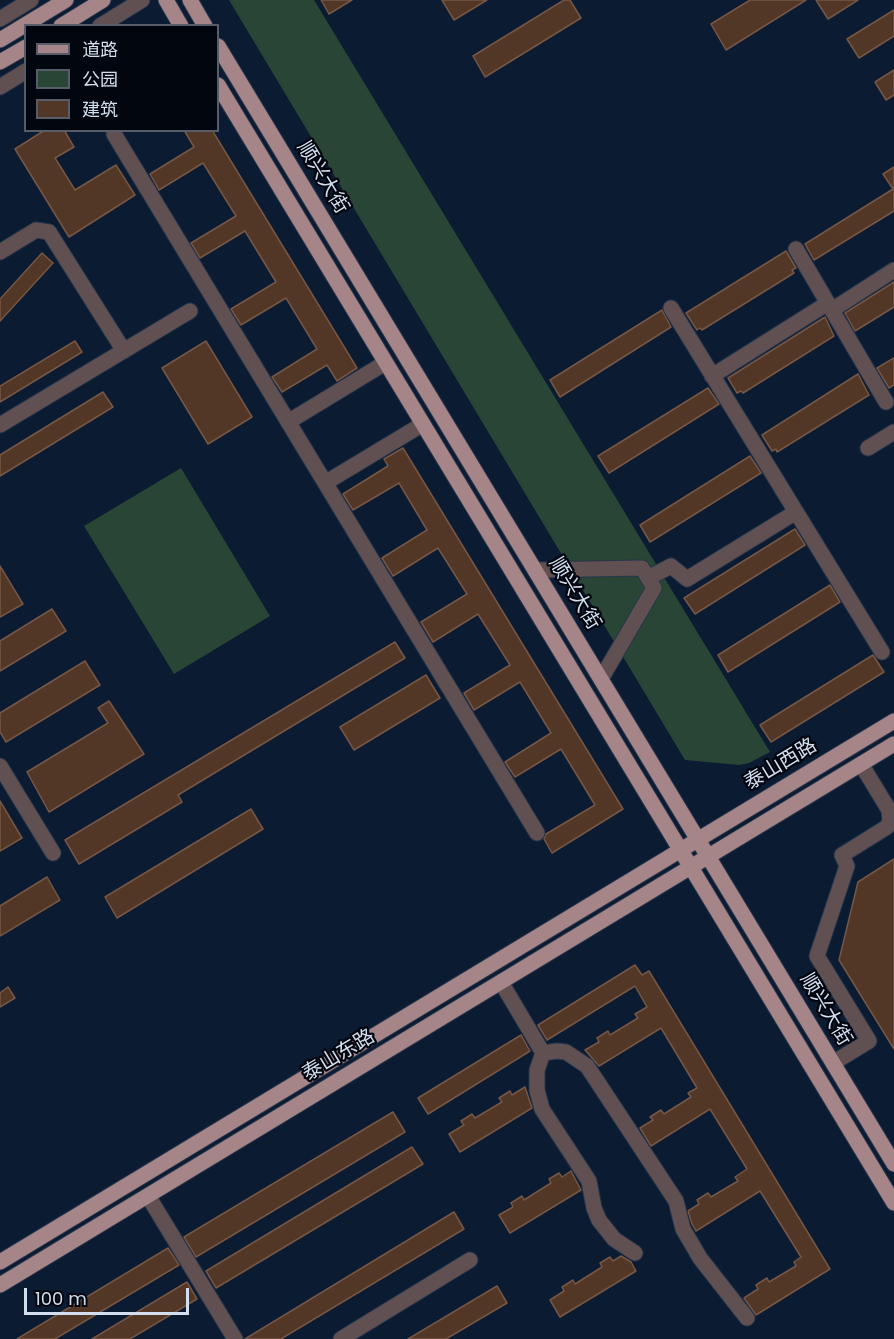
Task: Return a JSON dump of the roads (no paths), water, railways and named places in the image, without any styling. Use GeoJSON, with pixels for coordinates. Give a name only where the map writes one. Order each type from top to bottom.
{"type":"FeatureCollection","features":[{"type":"Feature","properties":{"kind":"main road"},"geometry":{"type":"LineString","coordinates":[[26,24],[66,0]]}},
{"type":"Feature","properties":{"kind":"main road"},"geometry":{"type":"LineString","coordinates":[[64,24],[103,0]]}},
{"type":"Feature","properties":{"kind":"main road"},"geometry":{"type":"LineString","coordinates":[[166,0],[181,24]]}},
{"type":"Feature","properties":{"kind":"main road"},"geometry":{"type":"LineString","coordinates":[[190,0],[204,24]]}},
{"type":"Feature","properties":{"kind":"main road"},"geometry":{"type":"LineString","coordinates":[[0,40],[24,25]]}},
{"type":"Feature","properties":{"kind":"main road"},"geometry":{"type":"LineString","coordinates":[[0,62],[24,48]]}},
{"type":"Feature","properties":{"kind":"main road","name":"顺兴大街"},"geometry":{"type":"LineString","coordinates":[[219,48],[601,679],[689,845]]}},
{"type":"Feature","properties":{"kind":"main road","name":"顺兴大街"},"geometry":{"type":"LineString","coordinates":[[219,87],[423,424],[689,845],[833,1063],[894,1164]]}},
{"type":"Feature","properties":{"kind":"main road","name":"泰山西路"},"geometry":{"type":"LineString","coordinates":[[689,845],[894,721]]}},
{"type":"Feature","properties":{"kind":"main road","name":"泰山西路"},"geometry":{"type":"LineString","coordinates":[[700,862],[894,744]]}},
{"type":"Feature","properties":{"kind":"main road","name":"泰山东路"},"geometry":{"type":"LineString","coordinates":[[0,1262],[689,845]]}},
{"type":"Feature","properties":{"kind":"main road","name":"顺兴大街"},"geometry":{"type":"LineString","coordinates":[[700,862],[894,1203]]}},
{"type":"Feature","properties":{"kind":"main road","name":"泰山东路"},"geometry":{"type":"LineString","coordinates":[[0,1286],[700,862]]}},
{"type":"Feature","properties":{"kind":"street"},"geometry":{"type":"LineString","coordinates":[[0,19],[31,0]]}},
{"type":"Feature","properties":{"kind":"street"},"geometry":{"type":"LineString","coordinates":[[103,24],[142,0]]}},
{"type":"Feature","properties":{"kind":"street"},"geometry":{"type":"LineString","coordinates":[[0,87],[24,72]]}},
{"type":"Feature","properties":{"kind":"street"},"geometry":{"type":"LineString","coordinates":[[114,134],[537,833]]}},
{"type":"Feature","properties":{"kind":"street"},"geometry":{"type":"LineString","coordinates":[[0,252],[36,230],[49,232],[124,351]]}},
{"type":"Feature","properties":{"kind":"street"},"geometry":{"type":"LineString","coordinates":[[796,249],[886,402]]}},
{"type":"Feature","properties":{"kind":"street"},"geometry":{"type":"LineString","coordinates":[[712,376],[894,270]]}},
{"type":"Feature","properties":{"kind":"street"},"geometry":{"type":"LineString","coordinates":[[670,308],[882,652]]}},
{"type":"Feature","properties":{"kind":"street"},"geometry":{"type":"LineString","coordinates":[[0,425],[190,311]]}},
{"type":"Feature","properties":{"kind":"street"},"geometry":{"type":"LineString","coordinates":[[288,422],[385,363]]}},
{"type":"Feature","properties":{"kind":"street"},"geometry":{"type":"LineString","coordinates":[[325,483],[423,424]]}},
{"type":"Feature","properties":{"kind":"street"},"geometry":{"type":"LineString","coordinates":[[868,448],[894,432]]}},
{"type":"Feature","properties":{"kind":"street"},"geometry":{"type":"LineString","coordinates":[[648,578],[671,567],[687,579],[796,512]]}},
{"type":"Feature","properties":{"kind":"street"},"geometry":{"type":"LineString","coordinates":[[535,570],[642,568],[654,588],[601,679]]}},
{"type":"Feature","properties":{"kind":"street"},"geometry":{"type":"LineString","coordinates":[[833,1063],[869,1041],[817,956],[847,866],[842,855],[888,827],[890,821],[890,810],[861,764]]}},
{"type":"Feature","properties":{"kind":"street"},"geometry":{"type":"LineString","coordinates":[[0,766],[53,853]]}},
{"type":"Feature","properties":{"kind":"street"},"geometry":{"type":"LineString","coordinates":[[501,982],[543,1053]]}},
{"type":"Feature","properties":{"kind":"street"},"geometry":{"type":"LineString","coordinates":[[543,1053],[566,1052],[587,1066],[676,1201],[683,1229],[700,1258],[747,1318]]}},
{"type":"Feature","properties":{"kind":"street"},"geometry":{"type":"LineString","coordinates":[[543,1053],[537,1070],[537,1090],[542,1109],[589,1180],[594,1208],[599,1220],[614,1239],[635,1253]]}},
{"type":"Feature","properties":{"kind":"street"},"geometry":{"type":"LineString","coordinates":[[148,1196],[235,1339]]}},
{"type":"Feature","properties":{"kind":"street"},"geometry":{"type":"LineString","coordinates":[[341,1339],[470,1260]]}}]}
